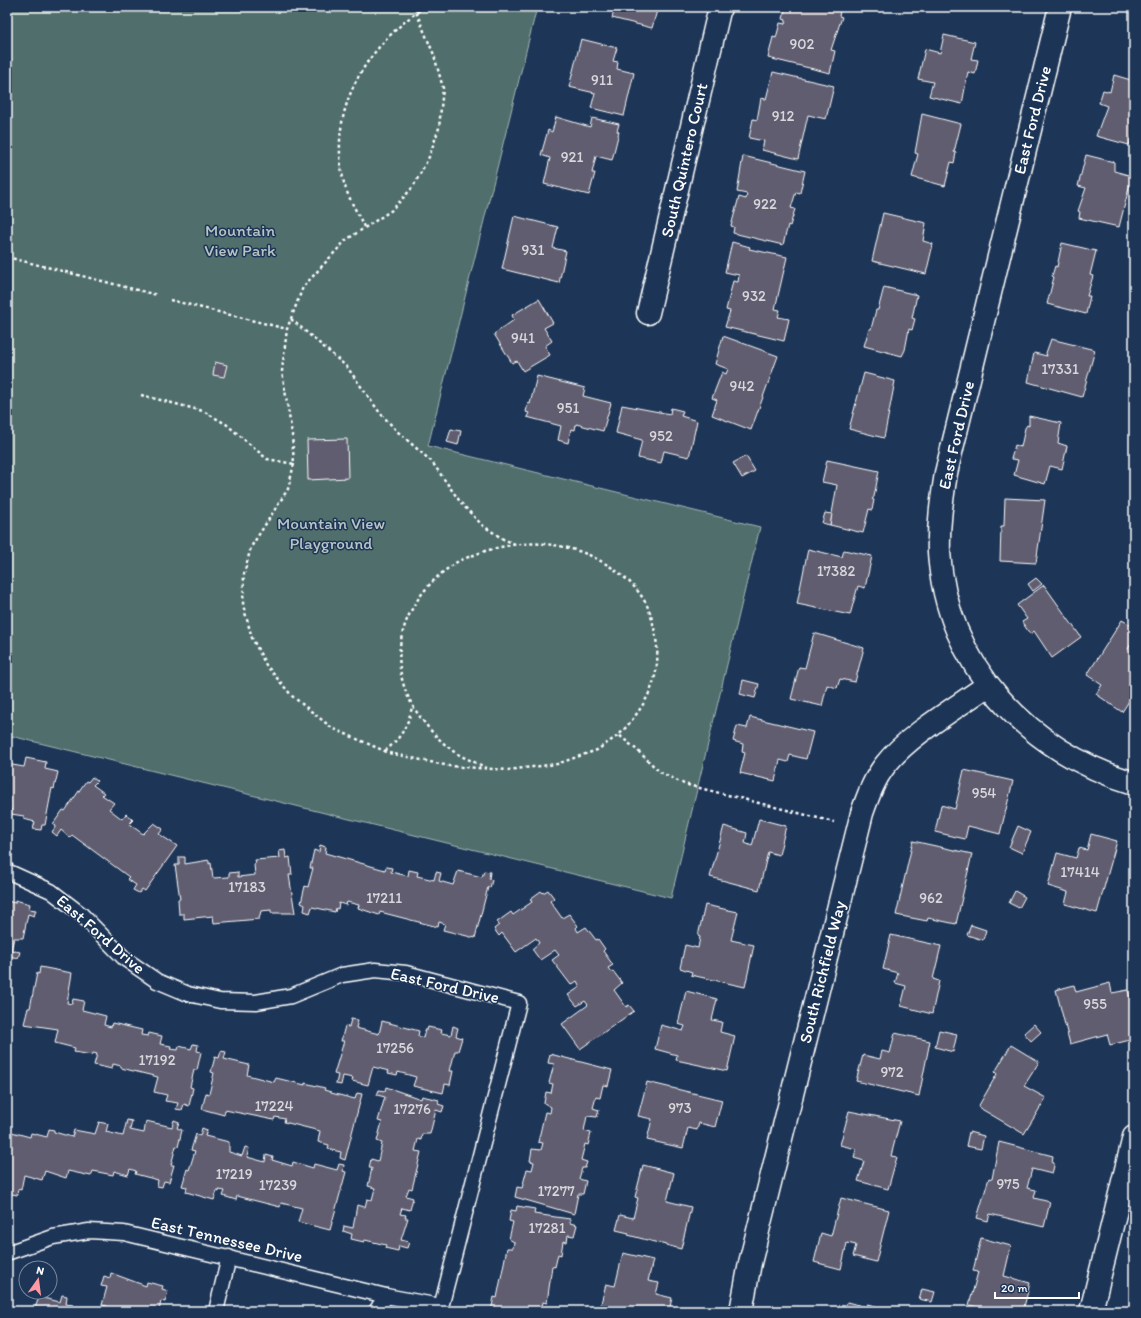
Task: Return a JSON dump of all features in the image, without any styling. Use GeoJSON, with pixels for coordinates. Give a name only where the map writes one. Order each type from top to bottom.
{"type":"FeatureCollection","features":[{"type":"Feature","properties":{"kind":"street","name":"South Quintero Court"},"geometry":{"type":"LineString","coordinates":[[648,313],[720,7]]}},
{"type":"Feature","properties":{"kind":"street","name":"East Ford Drive"},"geometry":{"type":"LineString","coordinates":[[1060,7],[946,473],[940,512],[939,552],[945,592],[958,630],[975,666],[988,685],[1014,715],[1044,741],[1078,762],[1134,783]]}},
{"type":"Feature","properties":{"kind":"street","name":"South Richfield Way"},"geometry":{"type":"LineString","coordinates":[[741,1311],[750,1263],[858,828],[872,786],[886,764],[910,741],[988,685]]}},
{"type":"Feature","properties":{"kind":"street"},"geometry":{"type":"LineString","coordinates":[[1091,1311],[1134,1137]]}},
{"type":"Feature","properties":{"kind":"lane","name":"East Ford Drive"},"geometry":{"type":"LineString","coordinates":[[7,871],[51,891],[81,914],[125,959],[157,981],[188,994],[220,1001],[256,1002],[291,996],[342,975],[375,970],[406,973],[520,1003],[440,1309]]}},
{"type":"Feature","properties":{"kind":"lane","name":"East Tennessee Drive"},"geometry":{"type":"LineString","coordinates":[[7,1253],[53,1237],[89,1231],[124,1233],[229,1257],[440,1309]]}},
{"type":"Feature","properties":{"kind":"lane"},"geometry":{"type":"LineString","coordinates":[[216,1311],[229,1257]]}},
{"type":"Feature","properties":{"kind":"lane"},"geometry":{"type":"LineString","coordinates":[[376,1311],[386,1296]]}},
{"type":"Feature","properties":{"kind":"path"},"geometry":{"type":"LineString","coordinates":[[414,7],[434,55],[443,88],[439,128],[429,157],[414,186],[392,210],[346,240],[303,287],[287,329],[282,371],[292,434],[294,464],[288,489],[251,547],[244,574],[243,605],[252,638],[266,665],[292,696],[332,728],[385,751],[449,766],[490,770],[508,770],[557,764],[597,750],[619,735],[647,700],[654,682],[658,637],[650,611],[635,588],[615,569],[587,554],[560,546],[526,543],[492,548],[458,561],[438,576],[419,598],[405,622],[399,645],[399,667],[412,706],[439,739],[457,753],[490,770]]}},
{"type":"Feature","properties":{"kind":"path"},"geometry":{"type":"LineString","coordinates":[[364,227],[345,184],[339,149],[342,115],[354,83],[376,49],[416,12],[424,7]]}},
{"type":"Feature","properties":{"kind":"path"},"geometry":{"type":"LineString","coordinates":[[7,257],[158,296]]}},
{"type":"Feature","properties":{"kind":"path"},"geometry":{"type":"LineString","coordinates":[[170,300],[287,329]]}},
{"type":"Feature","properties":{"kind":"path"},"geometry":{"type":"LineString","coordinates":[[291,319],[348,367],[380,413],[398,432],[432,462],[461,503],[482,525],[515,545]]}},
{"type":"Feature","properties":{"kind":"path"},"geometry":{"type":"LineString","coordinates":[[141,395],[203,411],[226,424],[267,459],[294,464]]}},
{"type":"Feature","properties":{"kind":"path"},"geometry":{"type":"LineString","coordinates":[[385,751],[403,732],[409,721],[412,706]]}},
{"type":"Feature","properties":{"kind":"path"},"geometry":{"type":"LineString","coordinates":[[619,735],[660,772],[684,784],[858,828]]}},
{"type":"Feature","properties":{"kind":"green space","name":"Mountain View Park"},"geometry":{"type":"Polygon","coordinates":[[[7,7],[537,7],[428,446],[760,527],[671,898],[7,735],[7,7]]]}},
{"type":"Feature","properties":{"kind":"building"},"geometry":{"type":"Polygon","coordinates":[[[615,7],[658,7],[652,28],[612,18],[615,7]]]}},
{"type":"Feature","properties":{"kind":"building"},"geometry":{"type":"Polygon","coordinates":[[[786,7],[841,7],[839,16],[842,17],[831,50],[835,51],[830,73],[768,58],[773,37],[776,38],[780,23],[785,24],[786,20],[783,19],[786,7]]]}},
{"type":"Feature","properties":{"kind":"building"},"geometry":{"type":"Polygon","coordinates":[[[944,35],[975,42],[971,59],[978,60],[975,74],[968,72],[962,104],[929,96],[933,82],[918,79],[925,49],[940,53],[944,35]]]}},
{"type":"Feature","properties":{"kind":"building"},"geometry":{"type":"Polygon","coordinates":[[[581,39],[617,48],[613,61],[618,62],[617,69],[634,73],[624,116],[591,108],[595,93],[569,87],[581,39]]]}},
{"type":"Feature","properties":{"kind":"building"},"geometry":{"type":"Polygon","coordinates":[[[773,72],[834,86],[826,119],[808,115],[798,159],[762,150],[764,141],[749,138],[753,119],[757,120],[761,98],[766,99],[773,72]]]}},
{"type":"Feature","properties":{"kind":"building"},"geometry":{"type":"Polygon","coordinates":[[[1114,75],[1134,81],[1134,131],[1129,145],[1096,136],[1107,106],[1099,103],[1103,90],[1110,92],[1114,75]]]}},
{"type":"Feature","properties":{"kind":"building"},"geometry":{"type":"Polygon","coordinates":[[[922,114],[961,124],[954,152],[956,153],[954,163],[951,162],[945,186],[912,177],[918,154],[915,153],[922,114]]]}},
{"type":"Feature","properties":{"kind":"building"},"geometry":{"type":"Polygon","coordinates":[[[556,117],[590,127],[592,118],[619,124],[617,131],[619,132],[612,160],[596,156],[592,173],[595,173],[589,195],[544,184],[550,158],[541,155],[548,130],[552,132],[556,117]]]}},
{"type":"Feature","properties":{"kind":"building"},"geometry":{"type":"Polygon","coordinates":[[[1086,155],[1114,162],[1114,171],[1132,176],[1119,227],[1079,218],[1080,212],[1078,211],[1086,188],[1078,186],[1086,155]]]}},
{"type":"Feature","properties":{"kind":"building"},"geometry":{"type":"Polygon","coordinates":[[[743,156],[805,171],[800,193],[796,192],[791,208],[795,209],[790,226],[788,225],[783,245],[733,233],[734,227],[731,226],[739,197],[746,199],[747,194],[737,192],[743,156]]]}},
{"type":"Feature","properties":{"kind":"building"},"geometry":{"type":"Polygon","coordinates":[[[883,213],[926,223],[923,241],[933,244],[926,274],[872,261],[883,213]]]}},
{"type":"Feature","properties":{"kind":"building"},"geometry":{"type":"Polygon","coordinates":[[[514,216],[558,227],[553,248],[566,251],[559,283],[502,269],[514,216]]]}},
{"type":"Feature","properties":{"kind":"building"},"geometry":{"type":"Polygon","coordinates":[[[732,242],[750,247],[749,249],[787,257],[775,309],[780,310],[778,317],[789,319],[784,341],[725,327],[730,311],[726,310],[733,281],[738,282],[739,275],[725,272],[732,242]]]}},
{"type":"Feature","properties":{"kind":"building"},"geometry":{"type":"Polygon","coordinates":[[[1062,243],[1096,251],[1090,275],[1093,276],[1087,296],[1090,296],[1086,314],[1047,304],[1054,277],[1052,276],[1055,266],[1057,267],[1062,243]]]}},
{"type":"Feature","properties":{"kind":"building"},"geometry":{"type":"Polygon","coordinates":[[[884,287],[917,295],[912,318],[915,319],[912,330],[909,329],[905,350],[902,356],[864,346],[869,329],[871,329],[876,310],[878,310],[884,287]]]}},
{"type":"Feature","properties":{"kind":"building"},"geometry":{"type":"Polygon","coordinates":[[[539,299],[553,323],[544,328],[552,341],[545,346],[550,355],[523,371],[517,361],[512,363],[494,334],[514,320],[512,315],[539,299]]]}},
{"type":"Feature","properties":{"kind":"building"},"geometry":{"type":"Polygon","coordinates":[[[723,336],[778,356],[751,430],[712,415],[717,400],[712,398],[722,372],[726,374],[728,369],[715,364],[723,336]]]}},
{"type":"Feature","properties":{"kind":"building"},"geometry":{"type":"Polygon","coordinates":[[[1051,339],[1095,350],[1082,397],[1028,382],[1034,353],[1047,356],[1046,353],[1051,339]]]}},
{"type":"Feature","properties":{"kind":"building"},"geometry":{"type":"Polygon","coordinates":[[[215,362],[227,365],[224,377],[213,375],[215,362]]]}},
{"type":"Feature","properties":{"kind":"building"},"geometry":{"type":"Polygon","coordinates":[[[864,373],[895,381],[884,438],[849,429],[864,373]]]}},
{"type":"Feature","properties":{"kind":"building"},"geometry":{"type":"Polygon","coordinates":[[[537,376],[585,388],[583,396],[611,403],[603,431],[576,424],[575,430],[571,429],[568,443],[558,440],[561,426],[527,417],[529,413],[526,412],[528,403],[530,404],[537,376]]]}},
{"type":"Feature","properties":{"kind":"building"},"geometry":{"type":"Polygon","coordinates":[[[622,405],[670,414],[671,408],[683,411],[681,416],[697,421],[689,457],[664,451],[661,463],[638,458],[642,440],[616,433],[622,405]]]}},
{"type":"Feature","properties":{"kind":"building"},"geometry":{"type":"Polygon","coordinates":[[[1029,416],[1061,423],[1058,443],[1067,446],[1062,469],[1050,466],[1045,484],[1014,475],[1018,460],[1011,459],[1015,445],[1021,447],[1025,428],[1027,425],[1029,426],[1029,416]]]}},
{"type":"Feature","properties":{"kind":"building"},"geometry":{"type":"Polygon","coordinates":[[[451,429],[461,431],[458,445],[447,442],[451,429]]]}},
{"type":"Feature","properties":{"kind":"building"},"geometry":{"type":"Polygon","coordinates":[[[347,439],[348,478],[308,480],[307,440],[347,439]]]}},
{"type":"Feature","properties":{"kind":"building"},"geometry":{"type":"Polygon","coordinates":[[[746,456],[755,471],[742,478],[733,463],[746,456]]]}},
{"type":"Feature","properties":{"kind":"building"},"geometry":{"type":"Polygon","coordinates":[[[827,460],[879,471],[874,497],[872,499],[874,500],[872,510],[869,509],[863,533],[830,525],[837,485],[822,482],[827,460]]]}},
{"type":"Feature","properties":{"kind":"building"},"geometry":{"type":"Polygon","coordinates":[[[1005,498],[1045,500],[1036,563],[1000,561],[1001,526],[1004,526],[1005,498]]]}},
{"type":"Feature","properties":{"kind":"building"},"geometry":{"type":"Polygon","coordinates":[[[825,513],[832,514],[830,525],[822,523],[825,513]]]}},
{"type":"Feature","properties":{"kind":"building"},"geometry":{"type":"Polygon","coordinates":[[[808,549],[842,557],[844,550],[872,556],[865,588],[858,586],[850,615],[797,604],[808,549]]]}},
{"type":"Feature","properties":{"kind":"building"},"geometry":{"type":"Polygon","coordinates":[[[1036,578],[1042,584],[1033,591],[1028,584],[1036,578]]]}},
{"type":"Feature","properties":{"kind":"building"},"geometry":{"type":"Polygon","coordinates":[[[1044,585],[1081,637],[1052,658],[1034,631],[1030,634],[1022,622],[1027,619],[1017,605],[1044,585]]]}},
{"type":"Feature","properties":{"kind":"building"},"geometry":{"type":"Polygon","coordinates":[[[1122,620],[1134,627],[1134,639],[1128,649],[1134,652],[1134,693],[1122,712],[1096,694],[1102,685],[1087,675],[1122,620]]]}},
{"type":"Feature","properties":{"kind":"building"},"geometry":{"type":"Polygon","coordinates":[[[814,633],[864,648],[855,682],[840,679],[837,688],[827,685],[822,706],[791,699],[799,667],[805,668],[814,633]]]}},
{"type":"Feature","properties":{"kind":"building"},"geometry":{"type":"Polygon","coordinates":[[[743,680],[759,684],[755,698],[740,694],[743,680]]]}},
{"type":"Feature","properties":{"kind":"building"},"geometry":{"type":"Polygon","coordinates":[[[750,717],[813,732],[806,759],[790,755],[788,762],[780,760],[775,781],[740,773],[745,753],[742,752],[743,744],[733,741],[737,726],[747,728],[750,717]]]}},
{"type":"Feature","properties":{"kind":"building"},"geometry":{"type":"Polygon","coordinates":[[[26,758],[46,762],[45,769],[58,772],[54,789],[52,788],[45,825],[42,825],[41,830],[33,829],[35,822],[24,819],[24,816],[11,814],[11,809],[7,807],[7,764],[24,767],[26,758]]]}},
{"type":"Feature","properties":{"kind":"building"},"geometry":{"type":"Polygon","coordinates":[[[964,770],[1013,781],[1000,834],[968,826],[965,839],[935,832],[941,805],[955,809],[964,770]]]}},
{"type":"Feature","properties":{"kind":"building"},"geometry":{"type":"Polygon","coordinates":[[[92,777],[97,781],[93,785],[104,793],[102,795],[114,803],[109,809],[122,819],[126,814],[133,820],[129,824],[143,834],[154,823],[163,829],[159,834],[177,846],[145,891],[142,889],[139,893],[133,890],[136,885],[127,879],[129,877],[72,835],[70,838],[61,830],[57,836],[52,832],[56,826],[53,824],[63,810],[65,811],[86,781],[88,782],[92,777]]]}},
{"type":"Feature","properties":{"kind":"building"},"geometry":{"type":"Polygon","coordinates":[[[759,819],[786,826],[779,855],[768,852],[759,890],[710,877],[724,826],[747,833],[745,843],[752,846],[759,819]]]}},
{"type":"Feature","properties":{"kind":"building"},"geometry":{"type":"Polygon","coordinates":[[[1018,826],[1031,832],[1022,853],[1009,847],[1018,826]]]}},
{"type":"Feature","properties":{"kind":"building"},"geometry":{"type":"Polygon","coordinates":[[[1091,834],[1117,841],[1097,913],[1065,904],[1068,892],[1048,886],[1057,853],[1076,858],[1079,848],[1087,850],[1091,834]]]}},
{"type":"Feature","properties":{"kind":"building"},"geometry":{"type":"Polygon","coordinates":[[[913,841],[972,854],[956,924],[928,918],[927,921],[896,915],[913,841]]]}},
{"type":"Feature","properties":{"kind":"building"},"geometry":{"type":"Polygon","coordinates":[[[320,845],[326,847],[325,853],[385,870],[386,867],[392,868],[391,872],[408,876],[409,870],[418,872],[417,876],[434,880],[436,872],[441,873],[439,881],[453,885],[458,871],[482,877],[484,871],[490,872],[489,879],[492,880],[490,888],[488,887],[475,938],[443,930],[445,924],[439,922],[438,927],[380,912],[379,915],[358,908],[359,905],[347,902],[346,905],[339,903],[338,909],[336,908],[335,912],[312,907],[310,913],[304,911],[305,905],[301,903],[305,886],[308,887],[313,868],[310,868],[314,850],[319,852],[320,845]]]}},
{"type":"Feature","properties":{"kind":"building"},"geometry":{"type":"Polygon","coordinates":[[[285,850],[286,858],[290,857],[292,875],[289,875],[295,913],[271,913],[271,910],[261,911],[259,919],[214,923],[213,916],[184,919],[184,914],[179,914],[178,899],[180,899],[175,865],[179,865],[179,857],[185,857],[185,864],[209,860],[209,864],[211,863],[213,878],[229,877],[229,873],[238,872],[238,877],[255,875],[255,860],[280,858],[279,851],[285,850]]]}},
{"type":"Feature","properties":{"kind":"building"},"geometry":{"type":"Polygon","coordinates":[[[548,890],[554,898],[550,901],[562,918],[569,914],[578,926],[576,928],[578,932],[586,927],[596,940],[598,939],[605,949],[603,951],[613,965],[608,968],[611,972],[613,971],[622,983],[614,990],[626,1007],[629,1005],[634,1011],[580,1049],[562,1024],[588,1005],[585,1001],[577,1006],[568,995],[580,987],[577,981],[571,985],[552,960],[559,955],[555,950],[540,960],[532,949],[539,943],[536,938],[516,952],[502,933],[499,936],[494,929],[499,925],[497,922],[511,912],[513,915],[532,902],[530,899],[541,891],[543,893],[548,890]]]}},
{"type":"Feature","properties":{"kind":"building"},"geometry":{"type":"Polygon","coordinates":[[[1015,891],[1025,897],[1019,908],[1009,903],[1015,891]]]}},
{"type":"Feature","properties":{"kind":"building"},"geometry":{"type":"Polygon","coordinates":[[[15,900],[30,904],[29,909],[36,910],[34,916],[28,914],[23,938],[14,938],[11,950],[20,952],[18,958],[9,956],[7,966],[7,901],[15,903],[15,900]]]}},
{"type":"Feature","properties":{"kind":"building"},"geometry":{"type":"Polygon","coordinates":[[[705,905],[738,912],[731,940],[754,945],[745,987],[691,975],[692,972],[680,968],[685,945],[698,948],[700,937],[698,936],[705,905]]]}},
{"type":"Feature","properties":{"kind":"building"},"geometry":{"type":"Polygon","coordinates":[[[971,925],[986,930],[983,940],[967,935],[971,925]]]}},
{"type":"Feature","properties":{"kind":"building"},"geometry":{"type":"Polygon","coordinates":[[[891,935],[941,946],[933,979],[939,981],[932,1014],[901,1006],[906,986],[895,983],[898,973],[883,969],[891,935]]]}},
{"type":"Feature","properties":{"kind":"building"},"geometry":{"type":"Polygon","coordinates":[[[40,967],[72,973],[67,1003],[72,1004],[73,999],[84,1001],[82,1010],[106,1016],[104,1025],[111,1027],[112,1023],[142,1030],[141,1035],[148,1036],[149,1033],[162,1036],[160,1044],[171,1046],[170,1049],[178,1050],[179,1046],[191,1049],[193,1044],[198,1045],[197,1051],[201,1052],[197,1070],[194,1070],[190,1087],[193,1088],[189,1106],[184,1104],[182,1110],[176,1109],[178,1103],[165,1101],[167,1095],[154,1092],[158,1077],[121,1068],[121,1066],[113,1064],[112,1069],[94,1065],[97,1054],[93,1053],[92,1055],[74,1052],[75,1048],[55,1043],[58,1029],[24,1024],[28,1008],[30,1008],[37,973],[39,974],[40,967]]]}},
{"type":"Feature","properties":{"kind":"building"},"geometry":{"type":"Polygon","coordinates":[[[1110,983],[1112,993],[1128,990],[1134,1014],[1134,1039],[1110,1045],[1107,1034],[1070,1044],[1056,990],[1074,985],[1076,992],[1110,983]]]}},
{"type":"Feature","properties":{"kind":"building"},"geometry":{"type":"Polygon","coordinates":[[[686,991],[717,999],[712,1020],[722,1022],[720,1032],[735,1036],[727,1071],[676,1060],[677,1055],[655,1049],[661,1025],[683,1031],[685,1026],[678,1024],[686,991]]]}},
{"type":"Feature","properties":{"kind":"building"},"geometry":{"type":"Polygon","coordinates":[[[351,1019],[358,1020],[356,1028],[379,1034],[382,1021],[419,1031],[418,1036],[423,1038],[425,1030],[427,1030],[428,1027],[442,1030],[441,1033],[451,1035],[453,1026],[458,1028],[456,1036],[462,1038],[458,1051],[455,1051],[450,1071],[453,1071],[450,1085],[445,1084],[443,1093],[413,1086],[416,1077],[398,1072],[397,1075],[388,1073],[389,1071],[373,1067],[368,1085],[352,1081],[353,1078],[343,1076],[341,1085],[336,1084],[338,1075],[334,1074],[344,1041],[341,1041],[345,1026],[349,1027],[351,1019]]]}},
{"type":"Feature","properties":{"kind":"building"},"geometry":{"type":"Polygon","coordinates":[[[1034,1024],[1041,1032],[1031,1041],[1024,1033],[1034,1024]]]}},
{"type":"Feature","properties":{"kind":"building"},"geometry":{"type":"Polygon","coordinates":[[[939,1030],[957,1034],[953,1052],[935,1047],[939,1030]]]}},
{"type":"Feature","properties":{"kind":"building"},"geometry":{"type":"Polygon","coordinates":[[[895,1033],[930,1041],[919,1096],[856,1081],[863,1055],[880,1059],[882,1051],[890,1053],[895,1033]]]}},
{"type":"Feature","properties":{"kind":"building"},"geometry":{"type":"Polygon","coordinates":[[[1011,1045],[1039,1062],[1024,1086],[1046,1098],[1024,1134],[978,1107],[997,1074],[995,1072],[1011,1045]]]}},
{"type":"Feature","properties":{"kind":"building"},"geometry":{"type":"Polygon","coordinates":[[[221,1051],[226,1052],[224,1059],[249,1065],[247,1075],[274,1082],[276,1078],[305,1085],[305,1083],[325,1088],[324,1090],[331,1093],[355,1099],[357,1093],[362,1094],[345,1160],[340,1158],[341,1152],[328,1149],[329,1145],[318,1142],[320,1131],[284,1122],[285,1119],[275,1117],[274,1120],[225,1110],[224,1115],[202,1109],[206,1093],[209,1094],[214,1073],[211,1072],[215,1057],[219,1058],[221,1051]]]}},
{"type":"Feature","properties":{"kind":"building"},"geometry":{"type":"Polygon","coordinates":[[[550,1054],[612,1070],[608,1086],[603,1085],[600,1098],[596,1097],[593,1108],[599,1110],[597,1117],[587,1116],[584,1131],[591,1133],[588,1145],[585,1144],[581,1160],[587,1162],[585,1168],[582,1168],[579,1179],[586,1181],[583,1194],[578,1194],[574,1214],[515,1197],[517,1187],[522,1188],[527,1169],[532,1170],[534,1162],[530,1161],[532,1149],[541,1150],[543,1143],[538,1142],[545,1112],[550,1113],[551,1107],[544,1103],[546,1092],[551,1093],[553,1084],[549,1083],[554,1064],[548,1063],[550,1054]]]}},
{"type":"Feature","properties":{"kind":"building"},"geometry":{"type":"Polygon","coordinates":[[[647,1082],[722,1100],[715,1127],[699,1123],[697,1130],[688,1128],[683,1148],[647,1140],[652,1119],[638,1116],[647,1082]]]}},
{"type":"Feature","properties":{"kind":"building"},"geometry":{"type":"Polygon","coordinates":[[[386,1087],[421,1099],[422,1096],[439,1100],[438,1104],[444,1106],[442,1112],[436,1110],[430,1134],[422,1134],[421,1140],[418,1139],[415,1151],[421,1152],[412,1189],[409,1188],[406,1196],[413,1198],[410,1210],[402,1208],[400,1214],[406,1215],[405,1218],[408,1218],[401,1240],[409,1242],[407,1248],[399,1246],[398,1251],[385,1248],[386,1245],[365,1240],[364,1242],[351,1239],[352,1234],[343,1231],[344,1226],[353,1228],[357,1205],[365,1207],[367,1199],[372,1200],[375,1188],[368,1186],[372,1168],[369,1168],[371,1159],[378,1161],[382,1143],[377,1141],[382,1122],[378,1121],[385,1097],[377,1095],[379,1090],[385,1091],[386,1087]]]}},
{"type":"Feature","properties":{"kind":"building"},"geometry":{"type":"Polygon","coordinates":[[[849,1111],[900,1121],[891,1156],[897,1157],[888,1189],[858,1181],[864,1161],[854,1158],[856,1149],[840,1145],[849,1111]]]}},
{"type":"Feature","properties":{"kind":"building"},"geometry":{"type":"Polygon","coordinates":[[[127,1120],[132,1121],[130,1130],[144,1133],[146,1121],[172,1127],[174,1120],[179,1122],[177,1128],[182,1130],[178,1147],[176,1146],[171,1165],[174,1165],[169,1182],[164,1181],[162,1187],[157,1186],[158,1180],[135,1174],[136,1171],[130,1169],[128,1175],[114,1171],[113,1175],[93,1171],[91,1176],[68,1171],[66,1178],[45,1171],[42,1180],[24,1175],[21,1190],[18,1189],[17,1195],[7,1193],[7,1123],[9,1124],[8,1131],[30,1137],[31,1133],[47,1137],[49,1129],[72,1137],[74,1130],[95,1134],[99,1122],[108,1124],[106,1132],[123,1136],[127,1120]]]}},
{"type":"Feature","properties":{"kind":"building"},"geometry":{"type":"Polygon","coordinates":[[[202,1128],[207,1130],[205,1136],[229,1142],[229,1152],[242,1156],[245,1147],[249,1148],[247,1157],[265,1162],[266,1155],[273,1157],[272,1160],[292,1166],[293,1162],[313,1168],[314,1164],[337,1170],[339,1164],[344,1165],[343,1171],[346,1172],[330,1230],[298,1222],[302,1208],[281,1203],[280,1207],[237,1196],[236,1200],[223,1196],[225,1191],[219,1190],[219,1192],[217,1191],[214,1200],[186,1192],[187,1187],[182,1186],[187,1169],[189,1170],[195,1151],[191,1150],[196,1134],[200,1136],[202,1128]]]}},
{"type":"Feature","properties":{"kind":"building"},"geometry":{"type":"Polygon","coordinates":[[[969,1132],[984,1136],[981,1149],[966,1146],[969,1132]]]}},
{"type":"Feature","properties":{"kind":"building"},"geometry":{"type":"Polygon","coordinates":[[[999,1142],[1053,1156],[1052,1162],[1054,1163],[1054,1166],[1052,1174],[1032,1169],[1027,1188],[1036,1190],[1034,1198],[1050,1202],[1044,1227],[990,1214],[988,1221],[977,1218],[989,1178],[992,1179],[999,1142]]]}},
{"type":"Feature","properties":{"kind":"building"},"geometry":{"type":"Polygon","coordinates":[[[643,1165],[674,1173],[667,1201],[691,1207],[681,1249],[628,1235],[629,1233],[616,1230],[620,1215],[633,1218],[638,1198],[635,1197],[643,1165]]]}},
{"type":"Feature","properties":{"kind":"building"},"geometry":{"type":"Polygon","coordinates":[[[841,1198],[889,1210],[876,1262],[853,1256],[856,1245],[847,1243],[841,1269],[814,1262],[821,1233],[831,1236],[841,1198]]]}},
{"type":"Feature","properties":{"kind":"building"},"geometry":{"type":"Polygon","coordinates":[[[517,1206],[535,1209],[534,1214],[570,1219],[570,1223],[577,1225],[574,1236],[568,1235],[567,1242],[563,1241],[561,1255],[558,1254],[555,1267],[552,1266],[547,1303],[543,1302],[541,1311],[491,1311],[494,1297],[497,1298],[507,1248],[513,1248],[514,1242],[509,1239],[513,1222],[509,1221],[511,1210],[516,1211],[517,1206]]]}},
{"type":"Feature","properties":{"kind":"building"},"geometry":{"type":"Polygon","coordinates":[[[981,1238],[1011,1246],[1004,1276],[1030,1283],[1023,1311],[994,1311],[969,1305],[978,1272],[973,1271],[981,1238]]]}},
{"type":"Feature","properties":{"kind":"building"},"geometry":{"type":"Polygon","coordinates":[[[623,1253],[653,1260],[648,1281],[659,1283],[656,1294],[672,1298],[669,1311],[599,1311],[606,1284],[615,1286],[623,1253]]]}},
{"type":"Feature","properties":{"kind":"building"},"geometry":{"type":"Polygon","coordinates":[[[111,1273],[146,1286],[147,1282],[163,1286],[162,1289],[168,1291],[165,1302],[161,1301],[159,1311],[105,1311],[107,1306],[102,1305],[107,1287],[101,1286],[104,1276],[110,1278],[111,1273]]]}},
{"type":"Feature","properties":{"kind":"building"},"geometry":{"type":"Polygon","coordinates":[[[922,1289],[935,1292],[932,1302],[919,1299],[922,1289]]]}},
{"type":"Feature","properties":{"kind":"building"},"geometry":{"type":"Polygon","coordinates":[[[62,1295],[67,1296],[66,1304],[73,1305],[72,1311],[34,1311],[38,1300],[52,1300],[60,1302],[62,1295]]]}},
{"type":"Feature","properties":{"kind":"building"},"geometry":{"type":"Polygon","coordinates":[[[847,1302],[866,1307],[867,1304],[896,1311],[844,1311],[847,1302]]]}},
{"type":"Feature","properties":{"kind":"building"},"geometry":{"type":"Polygon","coordinates":[[[15,1307],[34,1311],[14,1311],[15,1307]]]}},
{"type":"Feature","properties":{"kind":"park label","name":"Mountain View Playground"},"geometry":{"type":"Point","coordinates":[331,533]}}]}
